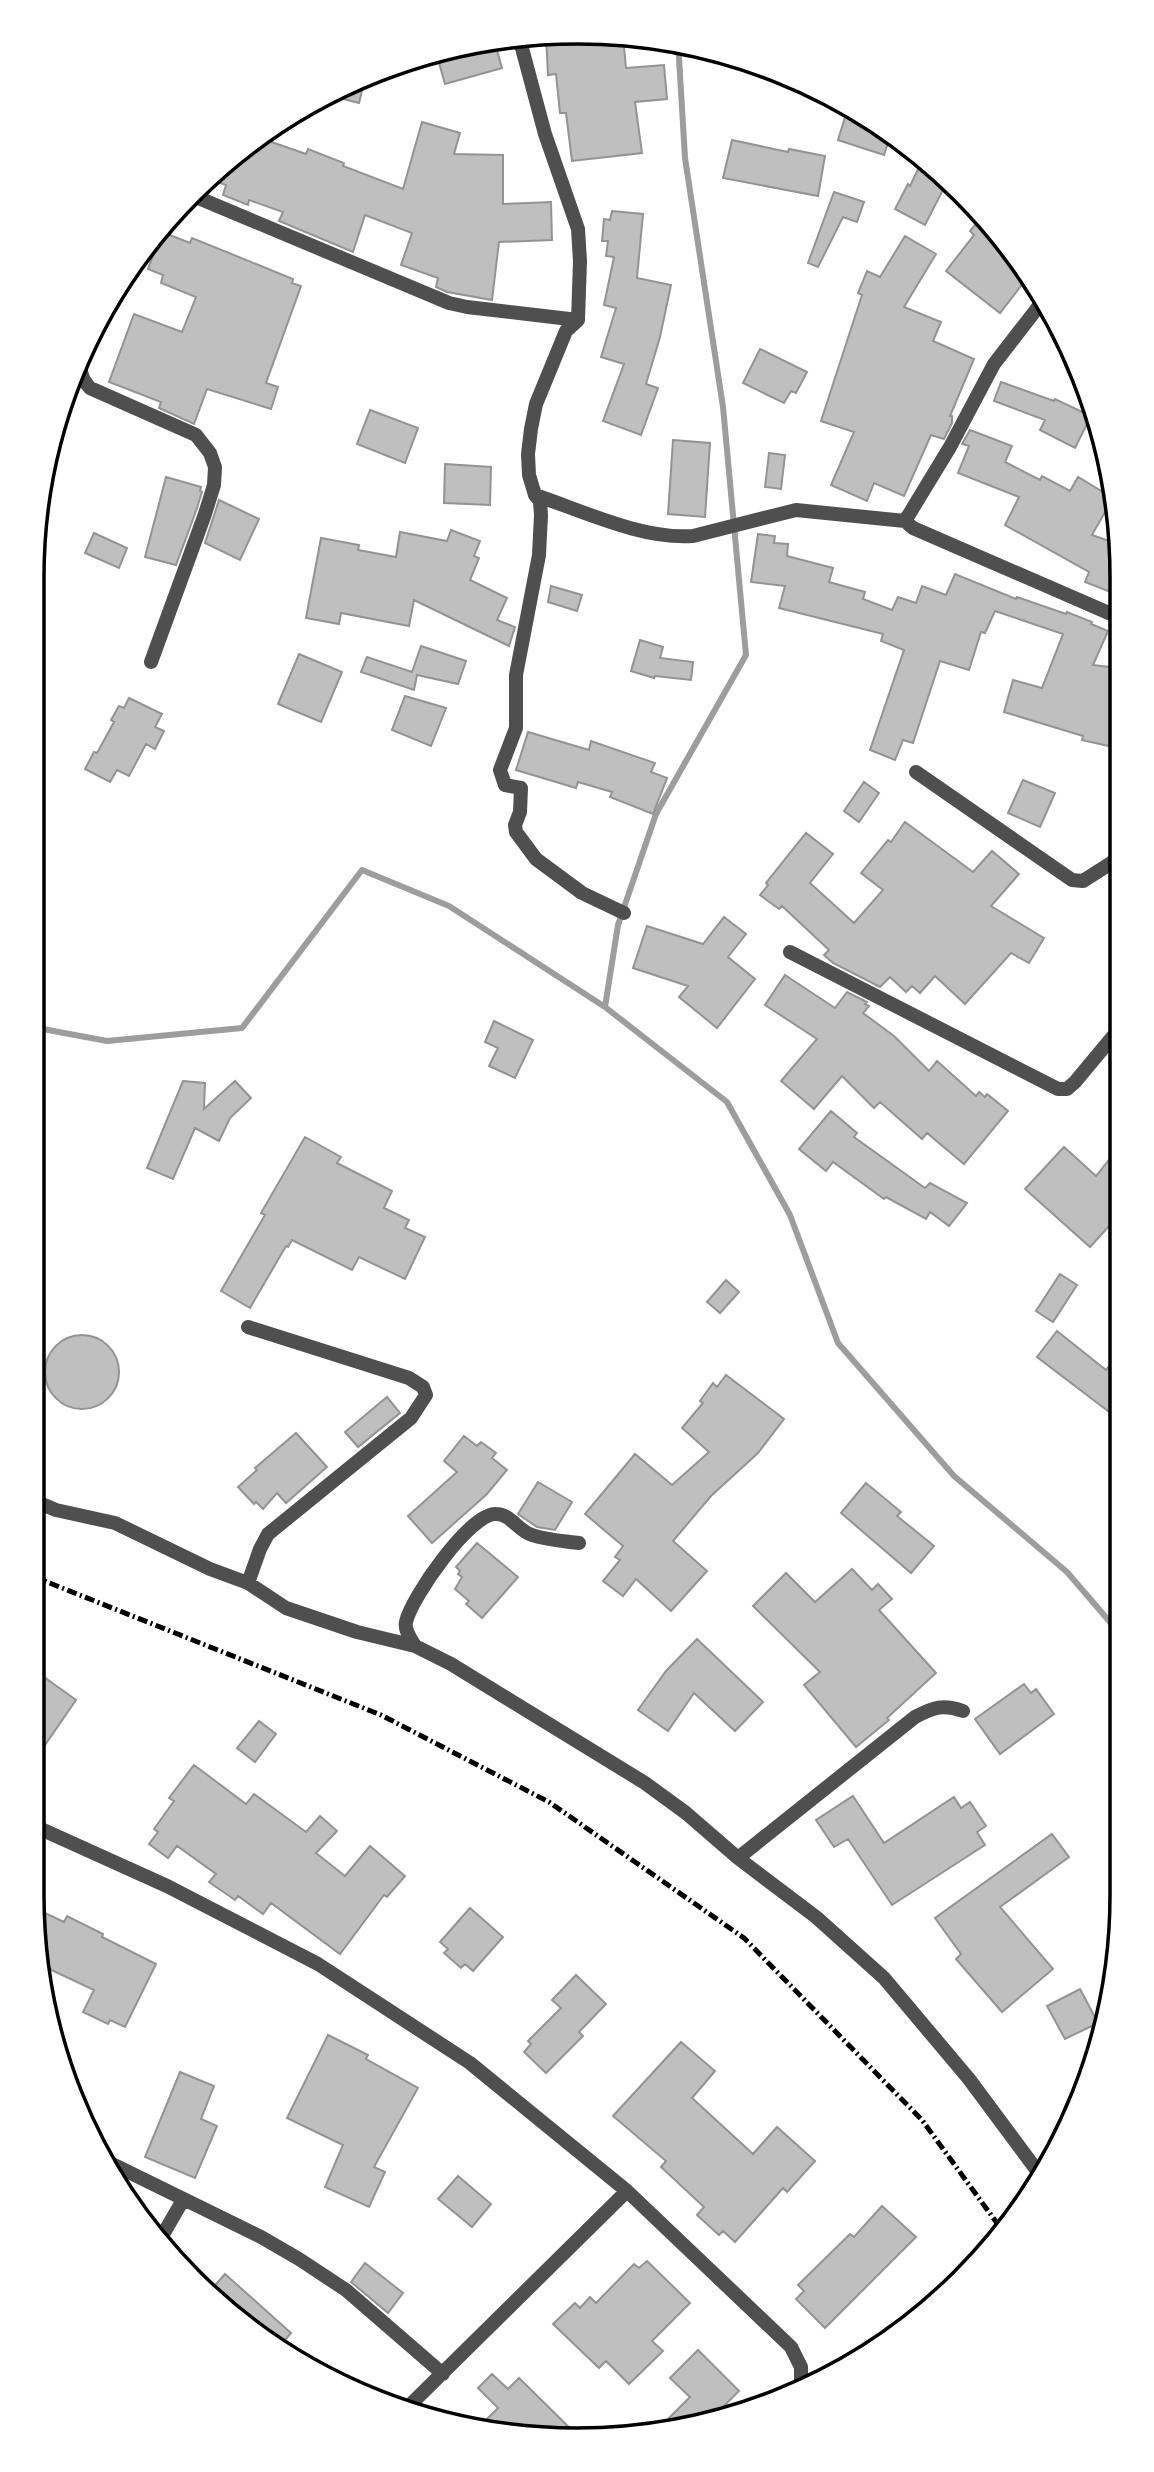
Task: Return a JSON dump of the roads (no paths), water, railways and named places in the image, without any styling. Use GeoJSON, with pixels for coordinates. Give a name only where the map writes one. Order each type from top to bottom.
{"type":"FeatureCollection","features":[{"type":"Feature","properties":{"kind":"street"},"geometry":{"type":"LineString","coordinates":[[522,47],[545,134],[578,229],[580,261],[578,320],[566,331],[536,404],[528,454],[529,475],[541,508],[538,555],[516,675],[516,728],[500,770],[505,785],[521,788],[516,832],[536,859],[582,893],[624,913]]}},
{"type":"Feature","properties":{"kind":"street"},"geometry":{"type":"LineString","coordinates":[[201,199],[449,303],[578,320]]}},
{"type":"Feature","properties":{"kind":"street"},"geometry":{"type":"LineString","coordinates":[[905,522],[950,447],[994,364],[1038,308]]}},
{"type":"Feature","properties":{"kind":"street"},"geometry":{"type":"LineString","coordinates":[[82,378],[90,388],[196,435],[210,453],[215,467],[214,485],[205,514],[151,662]]}},
{"type":"Feature","properties":{"kind":"street"},"geometry":{"type":"LineString","coordinates":[[536,495],[646,533],[668,537],[693,536],[808,509],[905,522],[913,528],[1110,614]]}},
{"type":"Feature","properties":{"kind":"street"},"geometry":{"type":"LineString","coordinates":[[916,772],[1072,880],[1083,881],[1110,864]]}},
{"type":"Feature","properties":{"kind":"street"},"geometry":{"type":"LineString","coordinates":[[790,952],[1058,1089],[1066,1089],[1074,1082],[1110,1039]]}},
{"type":"Feature","properties":{"kind":"street"},"geometry":{"type":"LineString","coordinates":[[247,1327],[409,1378],[422,1387],[426,1395],[411,1418],[268,1534],[248,1583]]}},
{"type":"Feature","properties":{"kind":"street"},"geometry":{"type":"LineString","coordinates":[[44,1505],[115,1523],[210,1569],[248,1583],[286,1608],[357,1632],[415,1646],[451,1664],[645,1783],[816,1917],[884,1978],[969,2078],[1035,2168]]}},
{"type":"Feature","properties":{"kind":"street"},"geometry":{"type":"LineString","coordinates":[[415,1646],[405,1629],[408,1615],[433,1571],[472,1524],[482,1517],[494,1513],[504,1516],[529,1535],[579,1543]]}},
{"type":"Feature","properties":{"kind":"street"},"geometry":{"type":"LineString","coordinates":[[738,1858],[915,1717],[932,1707],[951,1707],[963,1711]]}},
{"type":"Feature","properties":{"kind":"street"},"geometry":{"type":"LineString","coordinates":[[44,1830],[167,1886],[318,1964],[470,2063],[627,2191],[791,2347],[801,2367],[801,2379]]}},
{"type":"Feature","properties":{"kind":"street"},"geometry":{"type":"LineString","coordinates":[[119,2167],[261,2237],[299,2259],[346,2290],[443,2374]]}},
{"type":"Feature","properties":{"kind":"street"},"geometry":{"type":"LineString","coordinates":[[413,2402],[627,2191]]}},
{"type":"Feature","properties":{"kind":"street"},"geometry":{"type":"LineString","coordinates":[[164,2232],[183,2200]]}},
{"type":"Feature","properties":{"kind":"waterway"},"geometry":{"type":"LineString","coordinates":[[605,1007],[618,925],[656,814],[746,655],[723,407],[685,158],[679,54]]}},
{"type":"Feature","properties":{"kind":"waterway"},"geometry":{"type":"LineString","coordinates":[[44,1029],[107,1041],[242,1028],[362,870],[449,906],[605,1007],[727,1102],[790,1215],[838,1343],[954,1476],[1067,1572],[1110,1622]]}},
{"type":"Feature","properties":{"kind":"railway"},"geometry":{"type":"LineString","coordinates":[[44,1581],[381,1715],[549,1802],[744,1938],[922,2120],[997,2223]]}}]}
